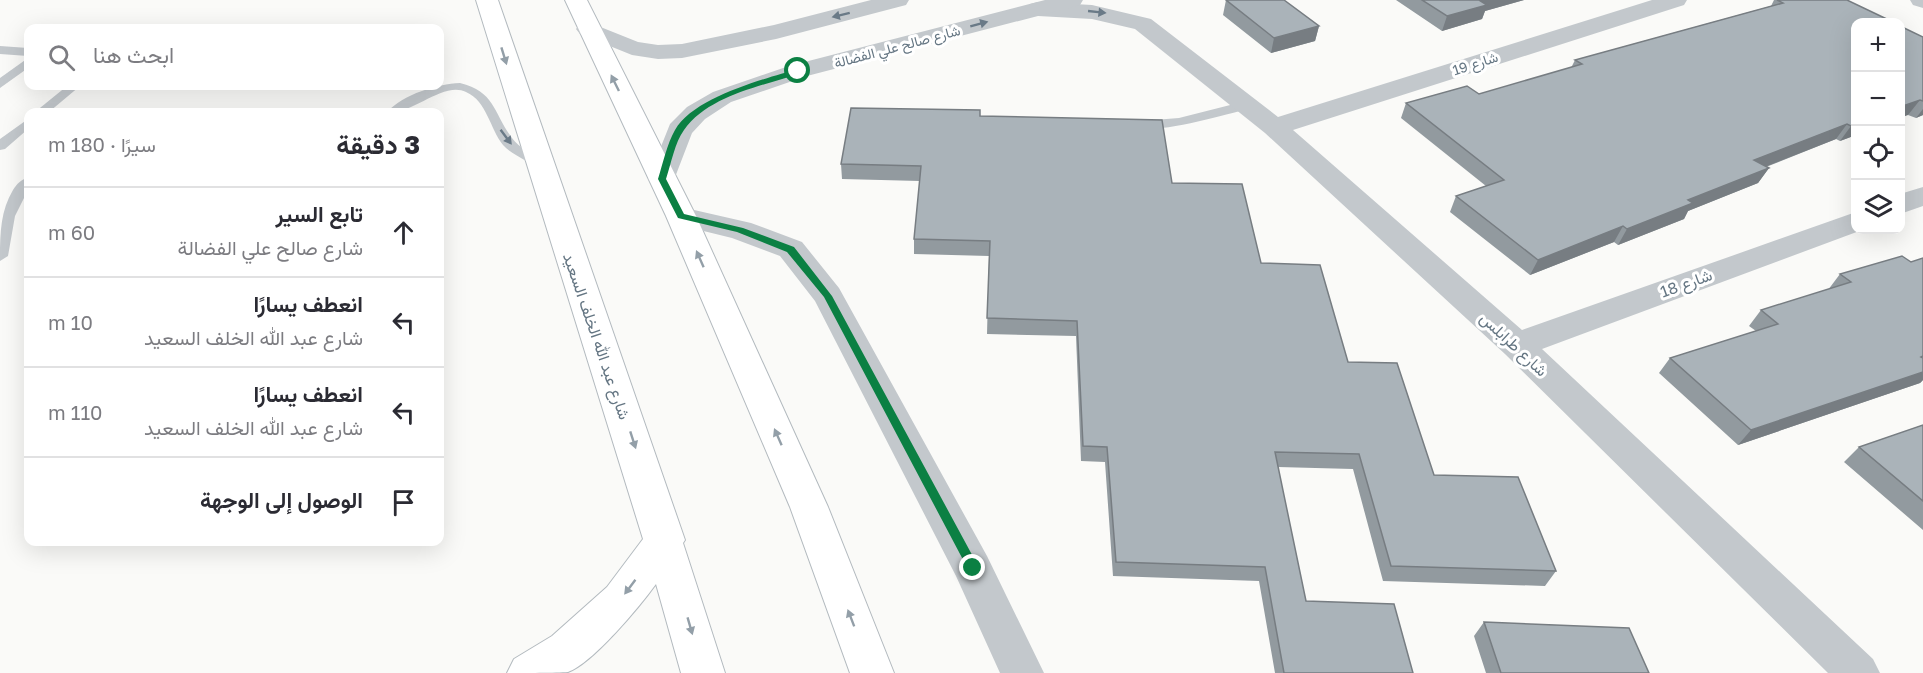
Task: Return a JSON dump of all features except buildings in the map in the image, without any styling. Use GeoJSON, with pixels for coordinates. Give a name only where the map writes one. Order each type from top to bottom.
{"type":"FeatureCollection","features":[{"type":"Feature","properties":{"kind":"main road","name":"شارع عبد الله الخلف السعيد"},"geometry":{"type":"LineString","coordinates":[[487,0],[537,162],[665,540],[704,673]]}},
{"type":"Feature","properties":{"kind":"main road"},"geometry":{"type":"LineString","coordinates":[[582,14],[681,216],[809,507],[872,673]]}},
{"type":"Feature","properties":{"kind":"main road"},"geometry":{"type":"LineString","coordinates":[[529,673],[567,650],[621,600],[665,540]]}},
{"type":"Feature","properties":{"kind":"street"},"geometry":{"type":"LineString","coordinates":[[582,14],[632,48],[658,52],[682,51],[753,37],[898,0]]}},
{"type":"Feature","properties":{"kind":"street","name":"شارع صالح علي الفضالة"},"geometry":{"type":"LineString","coordinates":[[662,179],[679,130],[696,113],[722,97],[790,74],[1072,0]]}},
{"type":"Feature","properties":{"kind":"street","name":"شارع طرابلس"},"geometry":{"type":"LineString","coordinates":[[1143,0],[1142,12],[1155,32]]}},
{"type":"Feature","properties":{"kind":"street","name":"شارع 19"},"geometry":{"type":"LineString","coordinates":[[1274,127],[1676,0]]}},
{"type":"Feature","properties":{"kind":"street","name":"شارع طرابلس"},"geometry":{"type":"LineString","coordinates":[[1038,9],[1096,12],[1122,16],[1143,24],[1274,127],[1517,345],[1858,673]]}},
{"type":"Feature","properties":{"kind":"street"},"geometry":{"type":"LineString","coordinates":[[753,37],[747,45],[746,54],[751,62],[760,68],[790,74]]}},
{"type":"Feature","properties":{"kind":"street"},"geometry":{"type":"LineString","coordinates":[[1905,203],[1923,196]]}},
{"type":"Feature","properties":{"kind":"street"},"geometry":{"type":"LineString","coordinates":[[681,216],[740,230],[790,249],[828,296],[973,568],[1023,673]]}},
{"type":"Feature","properties":{"kind":"street","name":"شارع 18"},"geometry":{"type":"LineString","coordinates":[[1517,345],[1851,223]]}},
{"type":"Feature","properties":{"kind":"lane"},"geometry":{"type":"LineString","coordinates":[[0,50],[24,52]]}},
{"type":"Feature","properties":{"kind":"lane"},"geometry":{"type":"LineString","coordinates":[[0,84],[24,65]]}},
{"type":"Feature","properties":{"kind":"lane"},"geometry":{"type":"LineString","coordinates":[[444,89],[459,87],[473,91],[481,97],[508,143],[537,162]]}},
{"type":"Feature","properties":{"kind":"lane"},"geometry":{"type":"LineString","coordinates":[[46,108],[69,90]]}},
{"type":"Feature","properties":{"kind":"lane"},"geometry":{"type":"LineString","coordinates":[[402,108],[440,90]]}},
{"type":"Feature","properties":{"kind":"lane"},"geometry":{"type":"LineString","coordinates":[[1130,125],[1179,122],[1246,105]]}},
{"type":"Feature","properties":{"kind":"lane"},"geometry":{"type":"LineString","coordinates":[[0,146],[24,126]]}},
{"type":"Feature","properties":{"kind":"lane"},"geometry":{"type":"LineString","coordinates":[[0,256],[9,208],[24,186]]}},
{"type":"Feature","properties":{"kind":"route"},"geometry":{"type":"LineString","coordinates":[[798,71],[722,97],[696,113],[679,130],[662,179],[681,216],[740,230],[790,249],[828,296],[973,568]]}}]}
